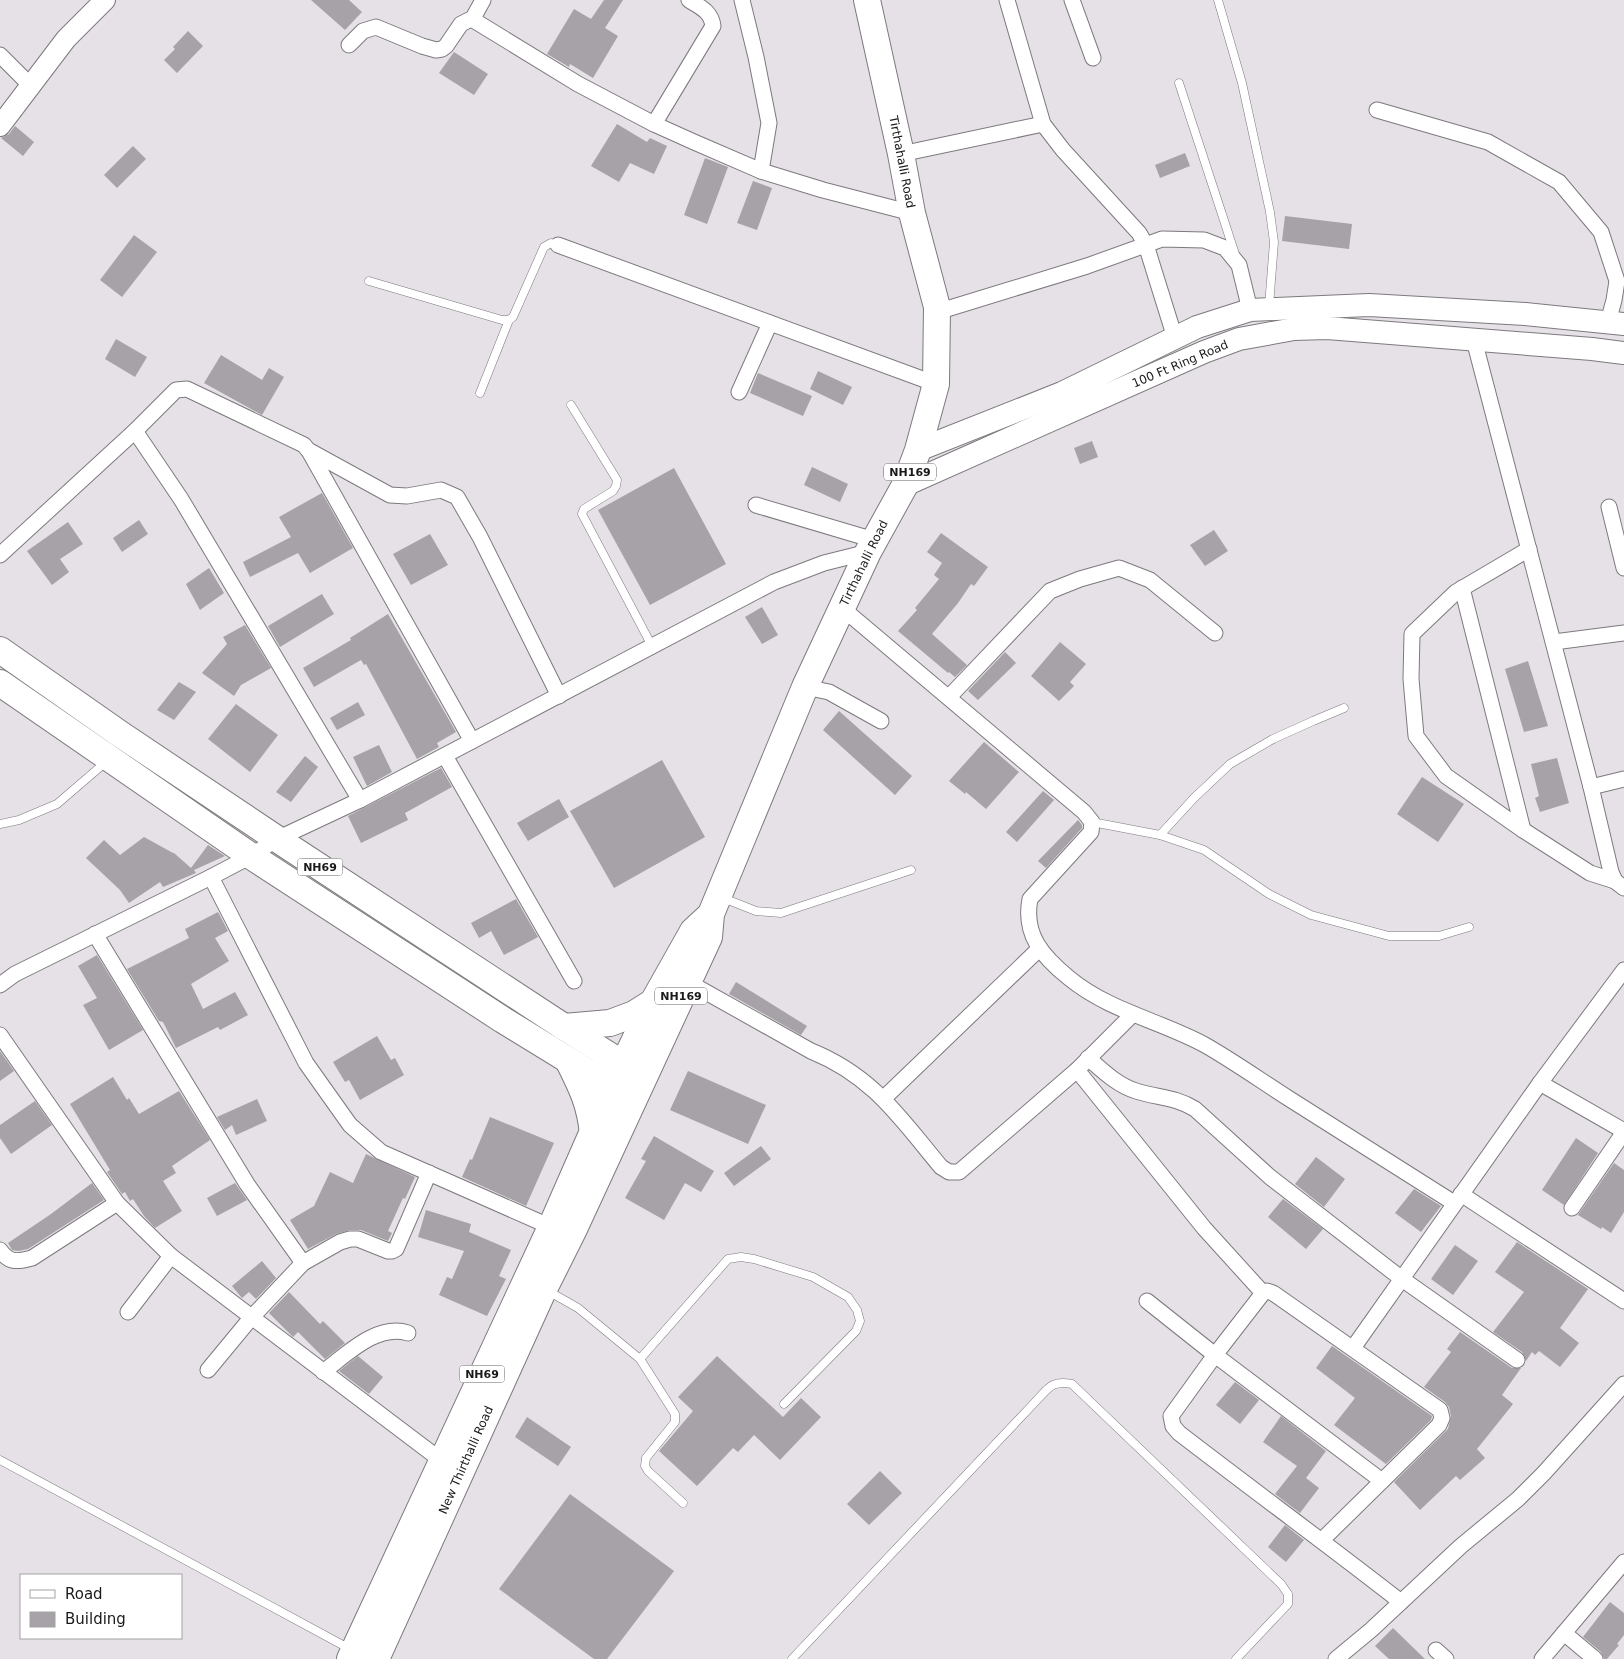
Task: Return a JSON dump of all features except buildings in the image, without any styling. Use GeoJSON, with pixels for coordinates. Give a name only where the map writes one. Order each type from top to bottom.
{"type":"FeatureCollection","features":[{"type":"Feature","properties":{"kind":"highway","name":"Tirthahalli Road"},"geometry":{"type":"LineString","coordinates":[[628,1082],[688,982],[709,937],[715,905],[805,687],[871,546],[905,485],[918,450],[936,384],[937,312],[912,213],[867,0]]}},
{"type":"Feature","properties":{"kind":"highway","name":"NH69"},"geometry":{"type":"LineString","coordinates":[[0,650],[120,734],[277,839],[564,1027],[628,1082]]}},
{"type":"Feature","properties":{"kind":"highway","name":"NH69"},"geometry":{"type":"LineString","coordinates":[[0,683],[251,856],[503,1020],[568,1060],[628,1082]]}},
{"type":"Feature","properties":{"kind":"highway","name":"NH169"},"geometry":{"type":"LineString","coordinates":[[628,1082],[653,1002],[693,931],[715,905]]}},
{"type":"Feature","properties":{"kind":"highway"},"geometry":{"type":"LineString","coordinates":[[564,1027],[610,1023],[634,1014],[653,1002]]}},
{"type":"Feature","properties":{"kind":"highway"},"geometry":{"type":"LineString","coordinates":[[568,1060],[583,1090],[591,1112],[593,1134]]}},
{"type":"Feature","properties":{"kind":"highway","name":"NH69"},"geometry":{"type":"LineString","coordinates":[[360,1656],[442,1461],[593,1134],[628,1082]]}},
{"type":"Feature","properties":{"kind":"highway","name":"New Thirthalli Road"},"geometry":{"type":"LineString","coordinates":[[360,1656],[554,1271],[628,1082]]}},
{"type":"Feature","properties":{"kind":"main road","name":"100 Ft Ring Road"},"geometry":{"type":"LineString","coordinates":[[918,450],[1062,393],[1197,327],[1259,309],[1369,305],[1525,314],[1616,323]]}},
{"type":"Feature","properties":{"kind":"main road","name":"100 Ft Ring Road"},"geometry":{"type":"LineString","coordinates":[[905,485],[1204,352],[1239,339],[1294,329],[1327,328],[1624,353]]}},
{"type":"Feature","properties":{"kind":"street"},"geometry":{"type":"LineString","coordinates":[[0,126],[66,39],[105,0]]}},
{"type":"Feature","properties":{"kind":"street"},"geometry":{"type":"LineString","coordinates":[[349,45],[363,31],[376,27],[422,46],[436,50],[442,49],[461,24],[473,18],[483,0]]}},
{"type":"Feature","properties":{"kind":"street"},"geometry":{"type":"LineString","coordinates":[[654,124],[713,26],[709,13],[689,0]]}},
{"type":"Feature","properties":{"kind":"street"},"geometry":{"type":"LineString","coordinates":[[742,0],[769,123],[760,171]]}},
{"type":"Feature","properties":{"kind":"street"},"geometry":{"type":"LineString","coordinates":[[1007,0],[1043,124],[1063,150],[1139,233],[1146,245],[1174,338]]}},
{"type":"Feature","properties":{"kind":"street"},"geometry":{"type":"LineString","coordinates":[[1072,0],[1093,58]]}},
{"type":"Feature","properties":{"kind":"street"},"geometry":{"type":"LineString","coordinates":[[473,18],[578,84],[654,124],[760,171],[823,190],[912,213]]}},
{"type":"Feature","properties":{"kind":"street"},"geometry":{"type":"LineString","coordinates":[[0,55],[31,86]]}},
{"type":"Feature","properties":{"kind":"street"},"geometry":{"type":"LineString","coordinates":[[1377,110],[1488,142],[1559,182],[1601,232],[1617,281],[1614,300],[1616,323]]}},
{"type":"Feature","properties":{"kind":"street"},"geometry":{"type":"LineString","coordinates":[[901,154],[1043,124]]}},
{"type":"Feature","properties":{"kind":"street"},"geometry":{"type":"LineString","coordinates":[[937,312],[1087,266],[1162,239],[1204,240],[1224,248],[1239,265],[1259,309]]}},
{"type":"Feature","properties":{"kind":"street"},"geometry":{"type":"LineString","coordinates":[[558,245],[936,384]]}},
{"type":"Feature","properties":{"kind":"street"},"geometry":{"type":"LineString","coordinates":[[739,392],[770,323]]}},
{"type":"Feature","properties":{"kind":"street"},"geometry":{"type":"LineString","coordinates":[[1474,340],[1554,642],[1611,872],[1620,885]]}},
{"type":"Feature","properties":{"kind":"street"},"geometry":{"type":"LineString","coordinates":[[0,555],[135,431],[176,390],[187,389],[304,445],[472,741]]}},
{"type":"Feature","properties":{"kind":"street"},"geometry":{"type":"LineString","coordinates":[[135,431],[181,499],[360,800]]}},
{"type":"Feature","properties":{"kind":"street"},"geometry":{"type":"LineString","coordinates":[[308,450],[390,495],[407,496],[441,490],[457,497],[480,537],[559,696]]}},
{"type":"Feature","properties":{"kind":"street"},"geometry":{"type":"LineString","coordinates":[[756,505],[871,546]]}},
{"type":"Feature","properties":{"kind":"street"},"geometry":{"type":"LineString","coordinates":[[1609,507],[1624,568]]}},
{"type":"Feature","properties":{"kind":"street"},"geometry":{"type":"LineString","coordinates":[[0,984],[15,974],[211,877],[251,856],[277,839],[360,800],[445,756],[774,582],[871,546]]}},
{"type":"Feature","properties":{"kind":"street"},"geometry":{"type":"LineString","coordinates":[[1529,549],[1456,592],[1412,634],[1411,680],[1416,736],[1446,776],[1523,830],[1590,873],[1620,885]]}},
{"type":"Feature","properties":{"kind":"street"},"geometry":{"type":"LineString","coordinates":[[949,698],[1050,591],[1080,578],[1119,568],[1150,580],[1215,633]]}},
{"type":"Feature","properties":{"kind":"street"},"geometry":{"type":"LineString","coordinates":[[1462,588],[1523,830]]}},
{"type":"Feature","properties":{"kind":"street"},"geometry":{"type":"LineString","coordinates":[[842,608],[1084,812],[1092,822],[1091,832],[1030,899],[1028,911],[1034,940],[1039,948],[1070,979],[1103,1000],[1204,1045],[1458,1198],[1624,1301]]}},
{"type":"Feature","properties":{"kind":"street"},"geometry":{"type":"LineString","coordinates":[[1554,642],[1624,633]]}},
{"type":"Feature","properties":{"kind":"street"},"geometry":{"type":"LineString","coordinates":[[805,687],[829,692],[881,721]]}},
{"type":"Feature","properties":{"kind":"street"},"geometry":{"type":"LineString","coordinates":[[445,756],[574,981]]}},
{"type":"Feature","properties":{"kind":"street"},"geometry":{"type":"LineString","coordinates":[[1591,788],[1624,779]]}},
{"type":"Feature","properties":{"kind":"street"},"geometry":{"type":"LineString","coordinates":[[211,877],[306,1063],[350,1125],[381,1152],[551,1227]]}},
{"type":"Feature","properties":{"kind":"street"},"geometry":{"type":"LineString","coordinates":[[95,934],[247,1184],[303,1263]]}},
{"type":"Feature","properties":{"kind":"street"},"geometry":{"type":"LineString","coordinates":[[884,1098],[1039,948]]}},
{"type":"Feature","properties":{"kind":"street"},"geometry":{"type":"LineString","coordinates":[[1353,1348],[1540,1083],[1624,970]]}},
{"type":"Feature","properties":{"kind":"street"},"geometry":{"type":"LineString","coordinates":[[688,982],[811,1050],[832,1059],[857,1075],[884,1098],[941,1167],[949,1172],[958,1172],[1077,1070],[1133,1014]]}},
{"type":"Feature","properties":{"kind":"street"},"geometry":{"type":"LineString","coordinates":[[0,1035],[117,1203],[171,1256],[442,1461]]}},
{"type":"Feature","properties":{"kind":"street"},"geometry":{"type":"LineString","coordinates":[[1088,1058],[1115,1081],[1134,1090],[1174,1098],[1195,1109],[1270,1177],[1402,1279],[1517,1360]]}},
{"type":"Feature","properties":{"kind":"street"},"geometry":{"type":"LineString","coordinates":[[1077,1070],[1204,1228],[1263,1293]]}},
{"type":"Feature","properties":{"kind":"street"},"geometry":{"type":"LineString","coordinates":[[1540,1083],[1624,1132],[1572,1208]]}},
{"type":"Feature","properties":{"kind":"street"},"geometry":{"type":"LineString","coordinates":[[208,1370],[251,1318],[303,1263],[350,1238],[358,1239],[388,1251],[396,1249],[429,1173]]}},
{"type":"Feature","properties":{"kind":"street"},"geometry":{"type":"LineString","coordinates":[[0,1250],[6,1258],[15,1261],[32,1258],[117,1203]]}},
{"type":"Feature","properties":{"kind":"street"},"geometry":{"type":"LineString","coordinates":[[128,1312],[171,1256]]}},
{"type":"Feature","properties":{"kind":"street"},"geometry":{"type":"LineString","coordinates":[[1322,1540],[1439,1425],[1442,1418],[1440,1410],[1353,1348],[1273,1293],[1267,1291],[1263,1293],[1215,1355],[1171,1416],[1174,1426],[1255,1492],[1322,1540],[1401,1602]]}},
{"type":"Feature","properties":{"kind":"street"},"geometry":{"type":"LineString","coordinates":[[1147,1301],[1215,1355],[1382,1481]]}},
{"type":"Feature","properties":{"kind":"street"},"geometry":{"type":"LineString","coordinates":[[322,1372],[352,1350],[379,1334],[398,1330],[408,1333]]}},
{"type":"Feature","properties":{"kind":"street"},"geometry":{"type":"LineString","coordinates":[[1336,1659],[1461,1546],[1518,1499],[1624,1384]]}},
{"type":"Feature","properties":{"kind":"street"},"geometry":{"type":"LineString","coordinates":[[1542,1659],[1624,1562]]}},
{"type":"Feature","properties":{"kind":"street"},"geometry":{"type":"LineString","coordinates":[[1564,1633],[1595,1659]]}},
{"type":"Feature","properties":{"kind":"lane"},"geometry":{"type":"LineString","coordinates":[[1218,0],[1242,83],[1270,212],[1274,242],[1259,309]]}},
{"type":"Feature","properties":{"kind":"lane"},"geometry":{"type":"LineString","coordinates":[[1179,83],[1239,265]]}},
{"type":"Feature","properties":{"kind":"lane"},"geometry":{"type":"LineString","coordinates":[[480,393],[509,320],[513,317],[544,247],[551,243],[558,245]]}},
{"type":"Feature","properties":{"kind":"lane"},"geometry":{"type":"LineString","coordinates":[[369,281],[502,320],[509,320]]}},
{"type":"Feature","properties":{"kind":"lane"},"geometry":{"type":"LineString","coordinates":[[571,405],[616,480],[616,486],[613,490],[584,509],[582,514],[652,646]]}},
{"type":"Feature","properties":{"kind":"lane"},"geometry":{"type":"LineString","coordinates":[[1160,835],[1194,798],[1230,764],[1281,736],[1344,708]]}},
{"type":"Feature","properties":{"kind":"lane"},"geometry":{"type":"LineString","coordinates":[[0,824],[19,820],[57,804],[110,758]]}},
{"type":"Feature","properties":{"kind":"lane"},"geometry":{"type":"LineString","coordinates":[[1092,822],[1160,835],[1204,850],[1269,894],[1311,914],[1389,936],[1439,936],[1468,927]]}},
{"type":"Feature","properties":{"kind":"lane"},"geometry":{"type":"LineString","coordinates":[[715,905],[781,913],[910,870]]}},
{"type":"Feature","properties":{"kind":"lane"},"geometry":{"type":"LineString","coordinates":[[640,1359],[728,1259],[741,1256],[813,1277],[848,1297],[857,1310],[860,1321],[856,1331],[784,1404]]}},
{"type":"Feature","properties":{"kind":"lane"},"geometry":{"type":"LineString","coordinates":[[544,1288],[578,1308],[640,1359],[675,1414],[675,1422],[646,1458],[645,1466],[683,1503]]}},
{"type":"Feature","properties":{"kind":"lane"},"geometry":{"type":"LineString","coordinates":[[792,1659],[1037,1400],[1053,1384],[1062,1382],[1072,1384],[1281,1584],[1288,1594],[1288,1604],[1236,1659]]}},
{"type":"Feature","properties":{"kind":"lane"},"geometry":{"type":"LineString","coordinates":[[0,1460],[360,1656]]}}]}
